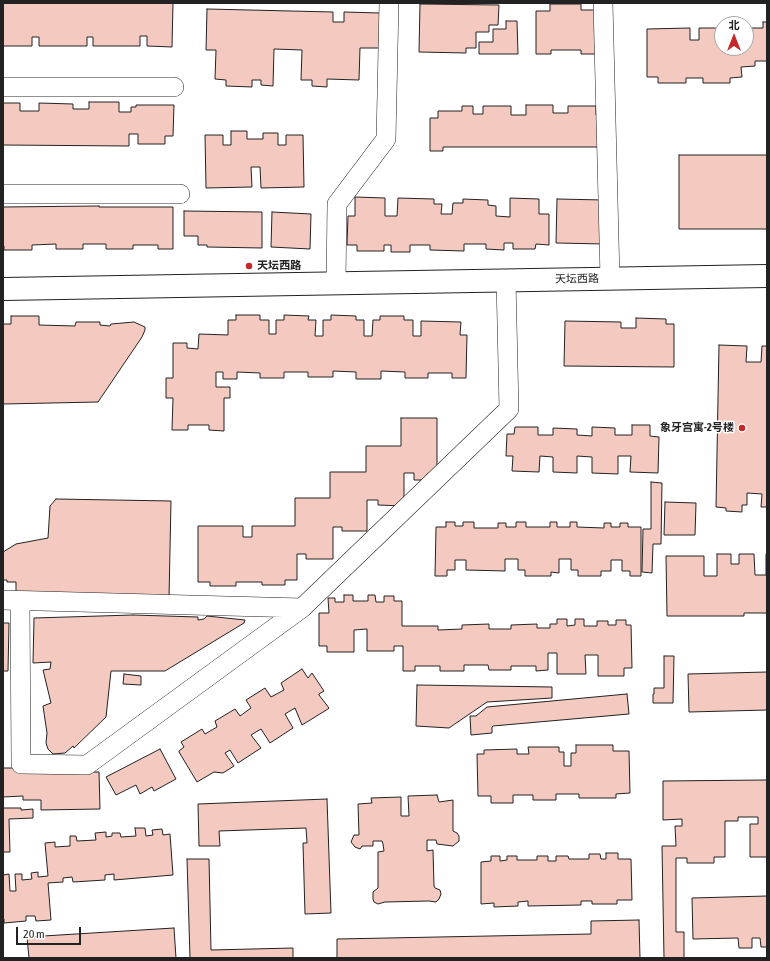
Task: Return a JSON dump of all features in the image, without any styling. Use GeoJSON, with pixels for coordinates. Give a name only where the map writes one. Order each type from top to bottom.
{"type":"FeatureCollection","features":[{"type":"Feature","properties":{"kind":"street"},"geometry":{"type":"LineString","coordinates":[[336,283],[337,204],[386,139],[389,3]]}},
{"type":"Feature","properties":{"kind":"street"},"geometry":{"type":"LineString","coordinates":[[603,3],[610,278]]}},
{"type":"Feature","properties":{"kind":"street"},"geometry":{"type":"LineString","coordinates":[[3,87],[174,87]]}},
{"type":"Feature","properties":{"kind":"street"},"geometry":{"type":"LineString","coordinates":[[3,194],[180,194]]}},
{"type":"Feature","properties":{"kind":"street","name":"天坛西路"},"geometry":{"type":"LineString","coordinates":[[3,289],[767,276]]}},
{"type":"Feature","properties":{"kind":"street"},"geometry":{"type":"LineString","coordinates":[[302,608],[11,600],[21,764],[87,765],[302,608],[509,409],[506,280]]}},
{"type":"Feature","properties":{"kind":"building"},"geometry":{"type":"Polygon","coordinates":[[[3,3],[173,3],[172,47],[147,46],[147,36],[140,36],[140,46],[93,46],[93,37],[87,37],[87,46],[39,46],[39,37],[32,37],[32,46],[3,46],[3,3]]]}},
{"type":"Feature","properties":{"kind":"building"},"geometry":{"type":"Polygon","coordinates":[[[420,4],[499,5],[498,25],[489,25],[489,32],[476,32],[476,48],[466,48],[466,53],[419,52],[420,4]]]}},
{"type":"Feature","properties":{"kind":"building"},"geometry":{"type":"Polygon","coordinates":[[[550,4],[581,4],[581,10],[595,10],[596,54],[581,54],[581,50],[551,50],[551,54],[536,54],[536,11],[550,11],[550,4]]]}},
{"type":"Feature","properties":{"kind":"building"},"geometry":{"type":"Polygon","coordinates":[[[207,9],[333,12],[333,22],[344,22],[344,12],[380,13],[379,48],[360,48],[359,80],[327,79],[327,87],[312,86],[312,80],[301,80],[302,50],[274,49],[273,86],[261,85],[261,80],[252,80],[252,87],[226,86],[226,80],[215,79],[216,50],[206,50],[207,9]]]}},
{"type":"Feature","properties":{"kind":"building"},"geometry":{"type":"Polygon","coordinates":[[[506,21],[517,21],[518,54],[479,54],[479,42],[493,42],[493,29],[506,29],[506,21]]]}},
{"type":"Feature","properties":{"kind":"building"},"geometry":{"type":"Polygon","coordinates":[[[763,22],[767,22],[767,61],[755,61],[755,66],[741,67],[742,77],[730,78],[730,83],[703,83],[703,78],[686,78],[686,83],[658,83],[658,77],[647,77],[647,29],[690,28],[690,40],[699,40],[699,28],[714,28],[714,56],[754,56],[754,28],[763,28],[763,22]]]}},
{"type":"Feature","properties":{"kind":"building"},"geometry":{"type":"Polygon","coordinates":[[[89,102],[119,102],[119,112],[131,112],[131,107],[136,107],[136,105],[174,105],[173,136],[165,136],[165,144],[138,144],[138,134],[129,134],[129,146],[3,145],[3,103],[20,103],[20,111],[39,111],[39,103],[73,104],[73,109],[89,109],[89,102]]]}},
{"type":"Feature","properties":{"kind":"building"},"geometry":{"type":"Polygon","coordinates":[[[526,105],[553,105],[553,113],[568,113],[568,106],[596,106],[596,115],[604,115],[604,147],[443,147],[443,151],[430,151],[430,118],[438,118],[438,111],[462,111],[462,106],[473,106],[473,114],[483,114],[483,106],[511,106],[511,115],[526,115],[526,105]]]}},
{"type":"Feature","properties":{"kind":"building"},"geometry":{"type":"Polygon","coordinates":[[[231,131],[247,131],[247,139],[263,139],[263,133],[278,133],[278,145],[286,145],[286,135],[303,135],[304,187],[261,188],[260,167],[251,167],[252,187],[206,188],[205,135],[223,135],[223,145],[231,145],[231,131]]]}},
{"type":"Feature","properties":{"kind":"building"},"geometry":{"type":"Polygon","coordinates":[[[679,155],[767,155],[767,229],[679,229],[679,155]]]}},
{"type":"Feature","properties":{"kind":"building"},"geometry":{"type":"Polygon","coordinates":[[[355,197],[385,198],[385,216],[397,216],[398,198],[434,199],[434,204],[442,204],[441,214],[452,214],[453,203],[463,203],[463,199],[488,200],[488,205],[496,206],[496,216],[510,217],[510,198],[539,199],[539,214],[549,214],[549,245],[536,244],[535,249],[513,249],[513,243],[504,243],[504,250],[486,249],[486,244],[464,244],[464,251],[430,250],[430,245],[410,245],[410,252],[391,252],[391,245],[384,245],[384,251],[357,251],[357,245],[347,245],[348,216],[355,216],[355,197]]]}},
{"type":"Feature","properties":{"kind":"building"},"geometry":{"type":"Polygon","coordinates":[[[557,199],[604,200],[604,244],[556,243],[557,199]]]}},
{"type":"Feature","properties":{"kind":"building"},"geometry":{"type":"Polygon","coordinates":[[[3,207],[173,207],[173,249],[158,249],[158,245],[133,245],[133,249],[106,249],[106,244],[83,244],[83,249],[56,249],[56,244],[32,245],[32,250],[4,250],[3,207]]]}},
{"type":"Feature","properties":{"kind":"building"},"geometry":{"type":"Polygon","coordinates":[[[184,211],[262,212],[262,248],[207,247],[207,245],[198,245],[198,236],[184,236],[184,211]]]}},
{"type":"Feature","properties":{"kind":"building"},"geometry":{"type":"Polygon","coordinates":[[[272,212],[311,214],[310,249],[271,247],[272,212]]]}},
{"type":"Feature","properties":{"kind":"building"},"geometry":{"type":"Polygon","coordinates":[[[236,315],[260,315],[260,320],[269,320],[269,334],[276,334],[276,320],[284,320],[284,315],[309,316],[308,320],[316,320],[315,336],[323,336],[323,320],[331,320],[331,315],[356,316],[356,320],[364,320],[364,336],[372,336],[373,320],[380,320],[380,316],[404,316],[404,320],[413,320],[413,336],[421,336],[421,321],[461,322],[460,335],[467,335],[466,378],[452,378],[452,373],[428,373],[428,378],[405,378],[405,372],[381,371],[381,379],[356,379],[356,372],[333,371],[333,377],[308,377],[308,372],[284,372],[284,378],[260,378],[260,373],[237,372],[237,379],[223,379],[223,372],[216,372],[216,387],[230,387],[230,398],[224,398],[224,431],[209,430],[209,425],[188,425],[188,430],[172,430],[173,398],[166,398],[166,378],[173,378],[173,343],[187,343],[187,348],[198,349],[199,334],[228,335],[228,320],[236,320],[236,315]]]}},
{"type":"Feature","properties":{"kind":"building"},"geometry":{"type":"Polygon","coordinates":[[[11,316],[39,316],[39,325],[75,326],[76,322],[100,322],[100,325],[110,326],[111,324],[134,322],[145,327],[145,330],[142,337],[98,402],[3,404],[3,324],[11,324],[11,316]]]}},
{"type":"Feature","properties":{"kind":"building"},"geometry":{"type":"Polygon","coordinates":[[[636,318],[666,319],[666,324],[674,324],[674,367],[564,366],[565,321],[621,322],[621,328],[636,328],[636,318]]]}},
{"type":"Feature","properties":{"kind":"building","name":"象牙宫寓-2号楼"},"geometry":{"type":"Polygon","coordinates":[[[719,345],[747,346],[746,362],[761,362],[762,346],[767,346],[767,507],[761,507],[762,494],[747,493],[747,505],[742,505],[742,512],[726,511],[726,508],[716,507],[719,345]]]}},
{"type":"Feature","properties":{"kind":"building"},"geometry":{"type":"Polygon","coordinates":[[[401,418],[437,418],[437,474],[427,474],[427,480],[414,480],[414,473],[404,473],[404,506],[378,505],[378,500],[367,500],[367,531],[342,531],[342,527],[333,527],[333,559],[306,559],[306,554],[297,554],[297,580],[285,580],[285,585],[262,585],[262,582],[236,582],[236,586],[210,586],[210,582],[198,582],[198,526],[243,526],[243,537],[252,537],[252,526],[295,526],[295,498],[330,498],[330,472],[366,472],[366,446],[401,446],[401,418]]]}},
{"type":"Feature","properties":{"kind":"building"},"geometry":{"type":"Polygon","coordinates":[[[632,425],[650,425],[650,436],[659,437],[658,473],[630,472],[631,456],[618,456],[618,474],[592,473],[592,457],[577,456],[577,473],[553,472],[553,457],[540,456],[539,472],[512,471],[513,456],[506,456],[507,434],[514,434],[515,427],[538,427],[538,435],[553,435],[553,428],[577,429],[577,435],[592,436],[592,427],[615,428],[615,435],[632,435],[632,425]]]}},
{"type":"Feature","properties":{"kind":"building"},"geometry":{"type":"Polygon","coordinates":[[[651,482],[662,483],[661,544],[653,544],[652,573],[642,572],[643,529],[651,529],[651,482]]]}},
{"type":"Feature","properties":{"kind":"building"},"geometry":{"type":"Polygon","coordinates":[[[56,499],[171,501],[169,598],[16,601],[16,582],[7,582],[7,580],[3,580],[3,552],[16,544],[48,538],[50,506],[56,499]]]}},
{"type":"Feature","properties":{"kind":"building"},"geometry":{"type":"Polygon","coordinates":[[[665,502],[696,503],[695,535],[664,535],[665,502]]]}},
{"type":"Feature","properties":{"kind":"building"},"geometry":{"type":"Polygon","coordinates":[[[446,522],[455,522],[455,526],[463,526],[463,522],[474,522],[474,528],[498,528],[498,523],[506,523],[506,527],[516,527],[516,522],[526,522],[526,527],[550,527],[550,522],[557,522],[557,527],[570,527],[570,522],[577,522],[577,527],[604,528],[604,523],[611,523],[611,527],[620,527],[620,523],[628,523],[628,527],[641,527],[641,576],[630,576],[630,571],[622,571],[622,560],[611,560],[611,571],[601,571],[601,576],[578,576],[578,570],[571,570],[571,559],[559,559],[559,573],[551,572],[551,576],[525,576],[525,570],[518,570],[518,559],[505,559],[505,571],[466,570],[466,560],[455,560],[455,570],[447,570],[447,576],[435,576],[436,527],[446,527],[446,522]]]}},
{"type":"Feature","properties":{"kind":"building"},"geometry":{"type":"Polygon","coordinates":[[[717,554],[731,554],[731,564],[739,564],[739,554],[754,554],[755,575],[766,575],[767,554],[767,613],[744,613],[744,616],[667,616],[666,556],[704,556],[704,576],[717,576],[717,554]]]}},
{"type":"Feature","properties":{"kind":"building"},"geometry":{"type":"Polygon","coordinates":[[[344,595],[353,595],[353,601],[368,601],[368,595],[375,595],[376,602],[384,602],[384,596],[394,596],[394,601],[402,601],[402,626],[438,626],[438,630],[462,629],[462,625],[489,624],[489,629],[511,629],[511,625],[537,624],[537,628],[550,628],[550,624],[557,624],[557,619],[567,619],[567,626],[575,625],[575,619],[584,619],[584,626],[597,626],[597,621],[608,621],[608,625],[616,625],[616,620],[626,620],[626,625],[631,625],[632,668],[624,668],[624,676],[598,676],[598,655],[585,655],[586,674],[557,674],[557,653],[548,653],[548,670],[536,671],[536,666],[511,666],[511,670],[489,670],[488,665],[464,665],[464,671],[440,671],[440,666],[415,666],[415,671],[403,671],[403,646],[394,646],[394,651],[367,651],[367,629],[354,630],[354,652],[327,652],[327,646],[319,646],[319,613],[329,613],[328,598],[335,598],[335,602],[344,602],[344,595]]]}},
{"type":"Feature","properties":{"kind":"building"},"geometry":{"type":"Polygon","coordinates":[[[133,615],[198,617],[198,620],[204,619],[207,616],[245,620],[244,623],[165,671],[111,671],[106,717],[74,748],[73,746],[65,753],[53,754],[48,749],[46,743],[47,733],[43,706],[51,703],[43,670],[50,669],[51,662],[33,663],[34,618],[133,615]]]}},
{"type":"Feature","properties":{"kind":"building"},"geometry":{"type":"Polygon","coordinates":[[[3,623],[9,623],[8,671],[3,671],[3,623]]]}},
{"type":"Feature","properties":{"kind":"building"},"geometry":{"type":"Polygon","coordinates":[[[664,656],[674,656],[673,703],[653,703],[654,688],[664,688],[664,656]]]}},
{"type":"Feature","properties":{"kind":"building"},"geometry":{"type":"Polygon","coordinates":[[[302,669],[308,678],[312,673],[324,691],[319,695],[329,708],[302,725],[295,708],[285,714],[293,728],[270,743],[261,729],[251,735],[261,748],[238,763],[230,750],[225,753],[234,766],[223,773],[214,772],[197,782],[179,752],[184,747],[181,742],[202,729],[205,734],[217,727],[215,721],[235,709],[240,716],[251,708],[246,700],[265,688],[271,697],[284,690],[281,683],[302,669]]]}},
{"type":"Feature","properties":{"kind":"building"},"geometry":{"type":"Polygon","coordinates":[[[767,672],[767,710],[689,712],[688,674],[767,672]]]}},
{"type":"Feature","properties":{"kind":"building"},"geometry":{"type":"Polygon","coordinates":[[[124,674],[141,676],[141,685],[123,684],[124,674]]]}},
{"type":"Feature","properties":{"kind":"building"},"geometry":{"type":"Polygon","coordinates":[[[417,685],[552,687],[552,698],[487,702],[449,728],[416,726],[417,685]]]}},
{"type":"Feature","properties":{"kind":"building"},"geometry":{"type":"Polygon","coordinates":[[[627,694],[629,714],[493,726],[492,733],[471,735],[470,716],[476,716],[487,707],[627,694]]]}},
{"type":"Feature","properties":{"kind":"building"},"geometry":{"type":"Polygon","coordinates":[[[576,745],[613,745],[613,751],[629,751],[630,793],[616,794],[616,798],[579,798],[579,794],[556,794],[556,800],[533,800],[533,795],[513,795],[513,803],[491,803],[491,796],[478,796],[477,754],[484,754],[484,750],[517,749],[517,754],[529,754],[528,747],[559,747],[559,752],[564,752],[564,766],[571,766],[571,753],[576,753],[576,745]]]}},
{"type":"Feature","properties":{"kind":"building"},"geometry":{"type":"Polygon","coordinates":[[[160,749],[176,779],[154,791],[152,787],[140,794],[136,785],[116,795],[106,777],[160,749]]]}},
{"type":"Feature","properties":{"kind":"building"},"geometry":{"type":"Polygon","coordinates":[[[3,768],[22,768],[22,773],[99,772],[100,809],[41,810],[41,800],[23,800],[23,796],[3,797],[3,768]]]}},
{"type":"Feature","properties":{"kind":"building"},"geometry":{"type":"Polygon","coordinates":[[[767,780],[767,857],[750,857],[750,824],[758,824],[758,817],[738,817],[738,821],[725,821],[725,857],[714,857],[714,863],[687,863],[687,858],[676,858],[676,932],[684,932],[684,958],[664,958],[662,846],[676,846],[675,826],[682,826],[682,819],[663,820],[663,781],[767,780]]]}},
{"type":"Feature","properties":{"kind":"building"},"geometry":{"type":"Polygon","coordinates":[[[437,795],[439,802],[453,800],[453,831],[459,836],[459,841],[453,846],[437,844],[436,840],[427,840],[427,851],[433,850],[434,886],[440,890],[441,894],[439,899],[436,902],[385,902],[378,904],[374,902],[373,892],[378,888],[378,852],[384,851],[383,844],[382,841],[373,841],[373,846],[362,846],[360,849],[355,847],[351,842],[354,835],[359,835],[358,804],[372,803],[371,798],[401,797],[401,816],[409,816],[408,796],[437,795]]]}},
{"type":"Feature","properties":{"kind":"building"},"geometry":{"type":"Polygon","coordinates":[[[327,799],[331,913],[305,914],[303,843],[307,843],[306,828],[219,831],[220,846],[199,846],[198,804],[327,799]]]}},
{"type":"Feature","properties":{"kind":"building"},"geometry":{"type":"Polygon","coordinates":[[[3,808],[21,808],[21,810],[33,809],[33,818],[9,819],[10,852],[3,852],[3,808]]]}},
{"type":"Feature","properties":{"kind":"building"},"geometry":{"type":"Polygon","coordinates":[[[135,828],[145,828],[146,836],[153,835],[152,830],[162,829],[163,835],[170,834],[173,875],[114,880],[114,874],[105,875],[105,880],[73,882],[72,877],[63,878],[63,882],[48,883],[51,920],[36,921],[35,916],[26,916],[26,921],[4,923],[3,875],[9,874],[10,891],[16,891],[15,874],[22,874],[22,880],[32,879],[31,873],[38,872],[38,877],[48,876],[45,843],[55,842],[55,847],[70,846],[70,836],[76,836],[77,841],[96,840],[95,833],[106,832],[106,837],[112,836],[112,833],[120,833],[121,837],[136,836],[135,828]]]}},
{"type":"Feature","properties":{"kind":"building"},"geometry":{"type":"Polygon","coordinates":[[[606,853],[618,853],[618,859],[631,859],[632,900],[617,900],[617,904],[592,904],[592,901],[581,901],[581,905],[528,906],[528,901],[518,902],[518,906],[494,907],[494,903],[481,904],[481,862],[491,861],[491,856],[500,856],[500,861],[507,860],[507,856],[517,856],[517,860],[537,860],[537,856],[548,856],[548,861],[556,861],[556,856],[568,856],[569,859],[589,859],[589,854],[600,854],[601,859],[606,859],[606,853]]]}},
{"type":"Feature","properties":{"kind":"building"},"geometry":{"type":"Polygon","coordinates":[[[187,859],[209,859],[211,950],[293,948],[293,958],[190,958],[187,859]]]}},
{"type":"Feature","properties":{"kind":"building"},"geometry":{"type":"Polygon","coordinates":[[[767,896],[767,947],[761,947],[760,938],[752,938],[752,948],[739,948],[738,938],[693,939],[692,898],[767,896]]]}},
{"type":"Feature","properties":{"kind":"building"},"geometry":{"type":"Polygon","coordinates":[[[639,920],[640,958],[337,958],[337,939],[591,934],[591,921],[639,920]]]}},
{"type":"Feature","properties":{"kind":"building"},"geometry":{"type":"Polygon","coordinates":[[[174,928],[176,958],[29,958],[27,937],[174,928]]]}},
{"type":"Feature","properties":{"kind":"place","name":"天坛西路"},"geometry":{"type":"Point","coordinates":[249,266]}},
{"type":"Feature","properties":{"kind":"place","name":"象牙宫寓-2号楼"},"geometry":{"type":"Point","coordinates":[742,428]}}]}
